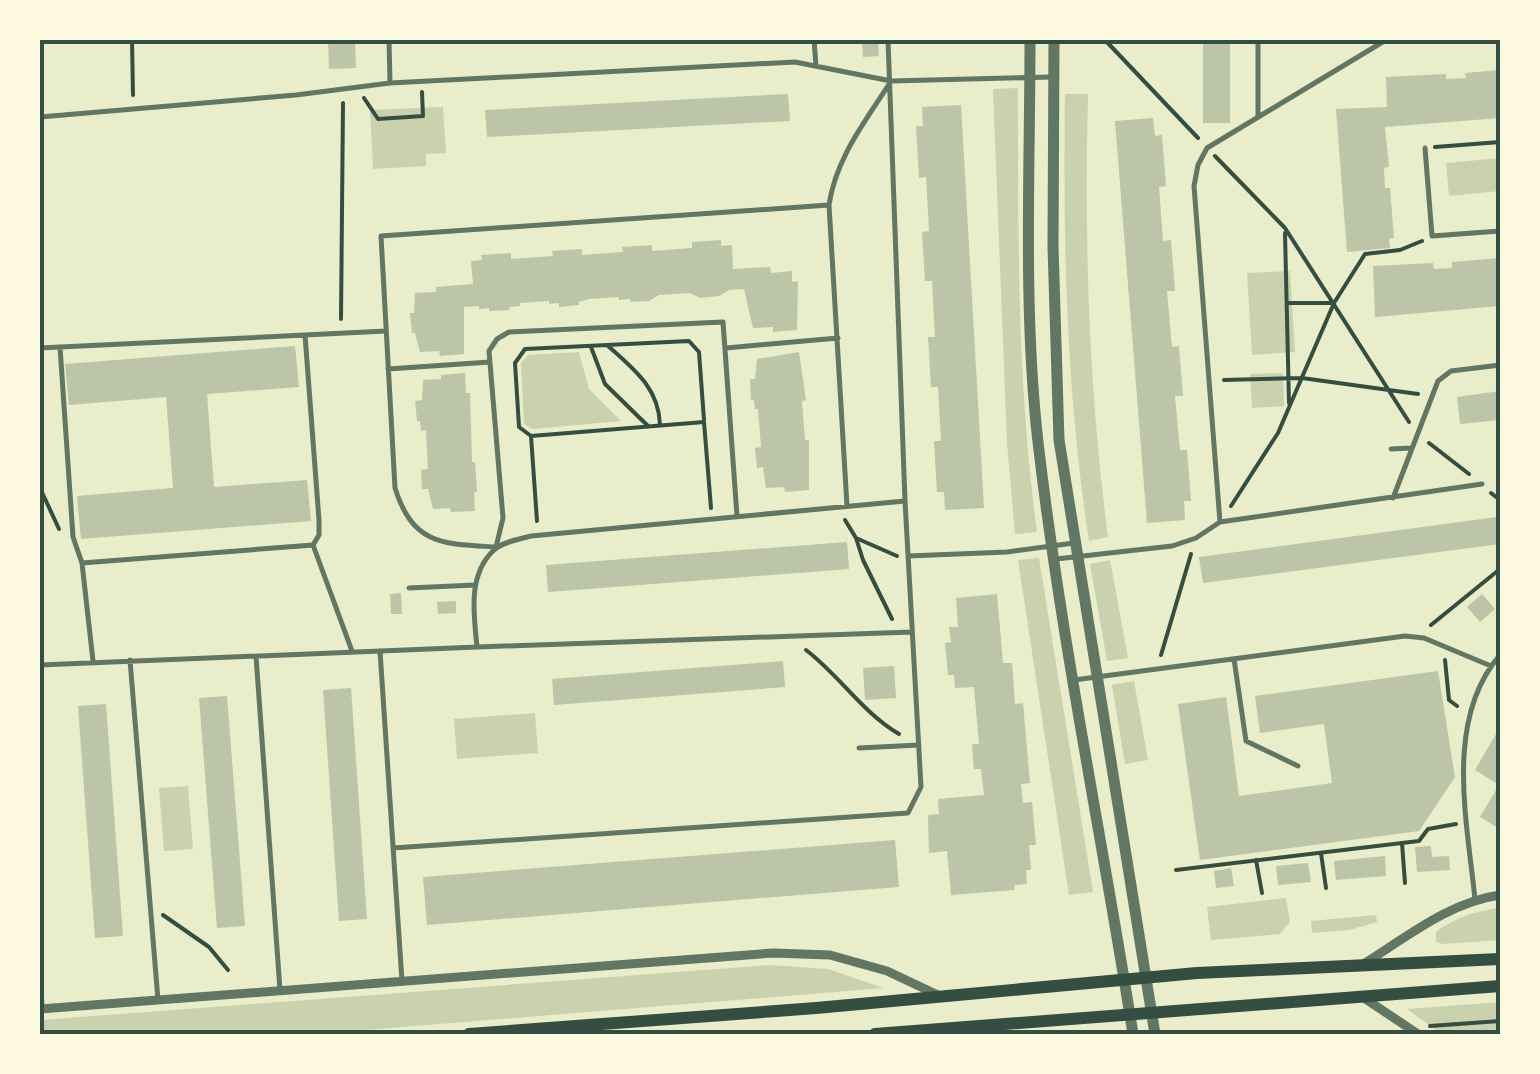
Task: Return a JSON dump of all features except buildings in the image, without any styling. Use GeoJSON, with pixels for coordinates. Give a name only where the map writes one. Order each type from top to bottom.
{"type":"FeatureCollection","features":[{"type":"Feature","properties":{"kind":"main road"},"geometry":{"type":"LineString","coordinates":[[469,1034],[1146,978],[1500,959]]}},
{"type":"Feature","properties":{"kind":"main road"},"geometry":{"type":"LineString","coordinates":[[874,1034],[940,1032],[1500,986]]}},
{"type":"Feature","properties":{"kind":"street"},"geometry":{"type":"LineString","coordinates":[[1030,40],[1032,344],[1038,440],[1133,1034]]}},
{"type":"Feature","properties":{"kind":"street"},"geometry":{"type":"LineString","coordinates":[[1054,40],[1054,343],[1060,440],[1156,1034]]}},
{"type":"Feature","properties":{"kind":"street"},"geometry":{"type":"LineString","coordinates":[[1359,966],[1455,908],[1475,899],[1500,895]]}},
{"type":"Feature","properties":{"kind":"street"},"geometry":{"type":"LineString","coordinates":[[41,1009],[773,953],[830,956],[887,971],[942,997]]}},
{"type":"Feature","properties":{"kind":"street"},"geometry":{"type":"LineString","coordinates":[[1362,996],[1420,1031]]}},
{"type":"Feature","properties":{"kind":"lane"},"geometry":{"type":"LineString","coordinates":[[390,40],[390,83]]}},
{"type":"Feature","properties":{"kind":"lane"},"geometry":{"type":"LineString","coordinates":[[814,40],[816,66]]}},
{"type":"Feature","properties":{"kind":"lane"},"geometry":{"type":"LineString","coordinates":[[393,848],[908,812],[921,787],[905,500],[888,40]]}},
{"type":"Feature","properties":{"kind":"lane"},"geometry":{"type":"LineString","coordinates":[[1258,40],[1258,116]]}},
{"type":"Feature","properties":{"kind":"lane"},"geometry":{"type":"LineString","coordinates":[[1220,522],[1194,186],[1198,165],[1208,148],[1386,40]]}},
{"type":"Feature","properties":{"kind":"lane"},"geometry":{"type":"LineString","coordinates":[[40,118],[390,83],[795,62],[892,81],[1054,77]]}},
{"type":"Feature","properties":{"kind":"lane"},"geometry":{"type":"LineString","coordinates":[[848,506],[830,205],[833,181],[844,154],[892,81]]}},
{"type":"Feature","properties":{"kind":"lane"},"geometry":{"type":"LineString","coordinates":[[1425,148],[1432,236],[1500,232]]}},
{"type":"Feature","properties":{"kind":"lane"},"geometry":{"type":"LineString","coordinates":[[830,205],[381,236],[394,488],[402,512],[418,532],[442,542],[496,547],[538,535],[905,500]]}},
{"type":"Feature","properties":{"kind":"lane"},"geometry":{"type":"LineString","coordinates":[[477,648],[475,585],[496,547],[503,518],[489,351],[497,338],[509,332],[723,322],[737,516]]}},
{"type":"Feature","properties":{"kind":"lane"},"geometry":{"type":"LineString","coordinates":[[40,348],[386,331]]}},
{"type":"Feature","properties":{"kind":"lane"},"geometry":{"type":"LineString","coordinates":[[305,335],[319,520],[319,535],[313,544]]}},
{"type":"Feature","properties":{"kind":"lane"},"geometry":{"type":"LineString","coordinates":[[725,348],[838,338]]}},
{"type":"Feature","properties":{"kind":"lane"},"geometry":{"type":"LineString","coordinates":[[60,346],[73,537],[82,563],[93,661]]}},
{"type":"Feature","properties":{"kind":"lane"},"geometry":{"type":"LineString","coordinates":[[388,369],[490,362]]}},
{"type":"Feature","properties":{"kind":"lane"},"geometry":{"type":"LineString","coordinates":[[1393,498],[1438,381],[1451,371],[1500,365]]}},
{"type":"Feature","properties":{"kind":"lane"},"geometry":{"type":"LineString","coordinates":[[1391,449],[1411,448]]}},
{"type":"Feature","properties":{"kind":"lane"},"geometry":{"type":"LineString","coordinates":[[908,556],[1055,552],[1077,556],[1172,546],[1196,538],[1220,522],[1482,484]]}},
{"type":"Feature","properties":{"kind":"lane"},"geometry":{"type":"LineString","coordinates":[[1055,552],[1074,543]]}},
{"type":"Feature","properties":{"kind":"lane"},"geometry":{"type":"LineString","coordinates":[[82,563],[313,544]]}},
{"type":"Feature","properties":{"kind":"lane"},"geometry":{"type":"LineString","coordinates":[[313,544],[352,651]]}},
{"type":"Feature","properties":{"kind":"lane"},"geometry":{"type":"LineString","coordinates":[[409,588],[475,585]]}},
{"type":"Feature","properties":{"kind":"lane"},"geometry":{"type":"LineString","coordinates":[[40,665],[912,632]]}},
{"type":"Feature","properties":{"kind":"lane"},"geometry":{"type":"LineString","coordinates":[[1074,680],[1405,636],[1444,645],[1490,666]]}},
{"type":"Feature","properties":{"kind":"lane"},"geometry":{"type":"LineString","coordinates":[[380,651],[402,981]]}},
{"type":"Feature","properties":{"kind":"lane"},"geometry":{"type":"LineString","coordinates":[[1475,899],[1466,775],[1468,714],[1479,684],[1500,655]]}},
{"type":"Feature","properties":{"kind":"lane"},"geometry":{"type":"LineString","coordinates":[[256,656],[280,990]]}},
{"type":"Feature","properties":{"kind":"lane"},"geometry":{"type":"LineString","coordinates":[[1234,659],[1246,741],[1298,766]]}},
{"type":"Feature","properties":{"kind":"lane"},"geometry":{"type":"LineString","coordinates":[[130,660],[158,1000]]}},
{"type":"Feature","properties":{"kind":"lane"},"geometry":{"type":"LineString","coordinates":[[859,748],[918,745]]}},
{"type":"Feature","properties":{"kind":"lane"},"geometry":{"type":"LineString","coordinates":[[40,970],[41,1009]]}},
{"type":"Feature","properties":{"kind":"path"},"geometry":{"type":"LineString","coordinates":[[132,40],[133,91]]}},
{"type":"Feature","properties":{"kind":"path"},"geometry":{"type":"LineString","coordinates":[[1105,40],[1284,228],[1416,433],[1500,500]]}},
{"type":"Feature","properties":{"kind":"path"},"geometry":{"type":"LineString","coordinates":[[357,88],[378,120],[423,116],[421,82]]}},
{"type":"Feature","properties":{"kind":"path"},"geometry":{"type":"LineString","coordinates":[[341,334],[343,90]]}},
{"type":"Feature","properties":{"kind":"path"},"geometry":{"type":"LineString","coordinates":[[1425,148],[1500,142]]}},
{"type":"Feature","properties":{"kind":"path"},"geometry":{"type":"LineString","coordinates":[[1284,228],[1289,409]]}},
{"type":"Feature","properties":{"kind":"path"},"geometry":{"type":"LineString","coordinates":[[1233,503],[1289,409],[1334,304],[1365,254],[1400,250],[1432,236]]}},
{"type":"Feature","properties":{"kind":"path"},"geometry":{"type":"LineString","coordinates":[[1288,303],[1334,304]]}},
{"type":"Feature","properties":{"kind":"path"},"geometry":{"type":"LineString","coordinates":[[704,422],[531,436],[519,427],[515,363],[525,349],[688,341],[695,345],[699,352],[712,519]]}},
{"type":"Feature","properties":{"kind":"path"},"geometry":{"type":"LineString","coordinates":[[607,345],[647,383],[659,405],[660,425]]}},
{"type":"Feature","properties":{"kind":"path"},"geometry":{"type":"LineString","coordinates":[[590,346],[605,384],[648,426]]}},
{"type":"Feature","properties":{"kind":"path"},"geometry":{"type":"LineString","coordinates":[[1209,381],[1288,377],[1432,396]]}},
{"type":"Feature","properties":{"kind":"path"},"geometry":{"type":"LineString","coordinates":[[531,436],[538,535]]}},
{"type":"Feature","properties":{"kind":"path"},"geometry":{"type":"LineString","coordinates":[[40,488],[56,524],[64,534],[73,537]]}},
{"type":"Feature","properties":{"kind":"path"},"geometry":{"type":"LineString","coordinates":[[836,507],[856,538],[899,632]]}},
{"type":"Feature","properties":{"kind":"path"},"geometry":{"type":"LineString","coordinates":[[856,538],[883,552],[908,556]]}},
{"type":"Feature","properties":{"kind":"path"},"geometry":{"type":"LineString","coordinates":[[1157,669],[1196,538]]}},
{"type":"Feature","properties":{"kind":"path"},"geometry":{"type":"LineString","coordinates":[[1424,638],[1430,626],[1450,607],[1500,570]]}},
{"type":"Feature","properties":{"kind":"path"},"geometry":{"type":"LineString","coordinates":[[786,637],[831,672],[862,707],[918,745]]}},
{"type":"Feature","properties":{"kind":"path"},"geometry":{"type":"LineString","coordinates":[[1444,645],[1449,700],[1468,714]]}},
{"type":"Feature","properties":{"kind":"path"},"geometry":{"type":"LineString","coordinates":[[1176,870],[1402,843],[1419,840],[1428,829],[1468,822]]}},
{"type":"Feature","properties":{"kind":"path"},"geometry":{"type":"LineString","coordinates":[[1402,843],[1405,883]]}},
{"type":"Feature","properties":{"kind":"path"},"geometry":{"type":"LineString","coordinates":[[1322,853],[1326,888]]}},
{"type":"Feature","properties":{"kind":"path"},"geometry":{"type":"LineString","coordinates":[[1256,860],[1262,893]]}},
{"type":"Feature","properties":{"kind":"path"},"geometry":{"type":"LineString","coordinates":[[150,908],[209,948],[228,970]]}},
{"type":"Feature","properties":{"kind":"path"},"geometry":{"type":"LineString","coordinates":[[1420,1031],[1500,1021]]}},
{"type":"Feature","properties":{"kind":"green space"},"geometry":{"type":"Polygon","coordinates":[[[1018,88],[1022,366],[1037,532],[1015,534],[1007,443],[993,89],[1018,88]]]}},
{"type":"Feature","properties":{"kind":"green space"},"geometry":{"type":"Polygon","coordinates":[[[1065,94],[1088,94],[1089,316],[1108,537],[1089,541],[1075,429],[1068,318],[1065,94]]]}},
{"type":"Feature","properties":{"kind":"green space"},"geometry":{"type":"Polygon","coordinates":[[[443,107],[446,153],[426,154],[426,166],[373,169],[370,110],[443,107]]]}},
{"type":"Feature","properties":{"kind":"green space"},"geometry":{"type":"Polygon","coordinates":[[[1500,158],[1500,191],[1449,196],[1446,163],[1500,158]]]}},
{"type":"Feature","properties":{"kind":"green space"},"geometry":{"type":"Polygon","coordinates":[[[1290,271],[1295,352],[1252,355],[1247,273],[1290,271]]]}},
{"type":"Feature","properties":{"kind":"green space"},"geometry":{"type":"Polygon","coordinates":[[[579,352],[589,389],[621,421],[533,429],[524,424],[521,363],[528,355],[579,352]]]}},
{"type":"Feature","properties":{"kind":"green space"},"geometry":{"type":"Polygon","coordinates":[[[1283,373],[1284,406],[1252,408],[1250,374],[1283,373]]]}},
{"type":"Feature","properties":{"kind":"green space"},"geometry":{"type":"Polygon","coordinates":[[[1039,558],[1093,892],[1069,895],[1018,560],[1039,558]]]}},
{"type":"Feature","properties":{"kind":"green space"},"geometry":{"type":"Polygon","coordinates":[[[1110,560],[1128,658],[1107,661],[1090,564],[1110,560]]]}},
{"type":"Feature","properties":{"kind":"green space"},"geometry":{"type":"Polygon","coordinates":[[[1134,681],[1148,760],[1125,764],[1112,685],[1134,681]]]}},
{"type":"Feature","properties":{"kind":"green space"},"geometry":{"type":"Polygon","coordinates":[[[535,713],[538,753],[457,759],[454,719],[535,713]]]}},
{"type":"Feature","properties":{"kind":"green space"},"geometry":{"type":"Polygon","coordinates":[[[188,786],[193,849],[164,851],[159,788],[188,786]]]}},
{"type":"Feature","properties":{"kind":"green space"},"geometry":{"type":"Polygon","coordinates":[[[1286,898],[1290,922],[1280,934],[1211,940],[1207,907],[1286,898]]]}},
{"type":"Feature","properties":{"kind":"green space"},"geometry":{"type":"Polygon","coordinates":[[[1500,908],[1500,940],[1436,942],[1436,932],[1450,923],[1500,908]]]}},
{"type":"Feature","properties":{"kind":"green space"},"geometry":{"type":"Polygon","coordinates":[[[1376,915],[1377,922],[1349,930],[1312,933],[1311,921],[1376,915]]]}},
{"type":"Feature","properties":{"kind":"green space"},"geometry":{"type":"Polygon","coordinates":[[[771,965],[828,969],[884,988],[317,1034],[40,1034],[40,1020],[771,965]]]}},
{"type":"Feature","properties":{"kind":"green space"},"geometry":{"type":"Polygon","coordinates":[[[1500,1002],[1500,1034],[1441,1034],[1407,1009],[1500,1002]]]}}]}
